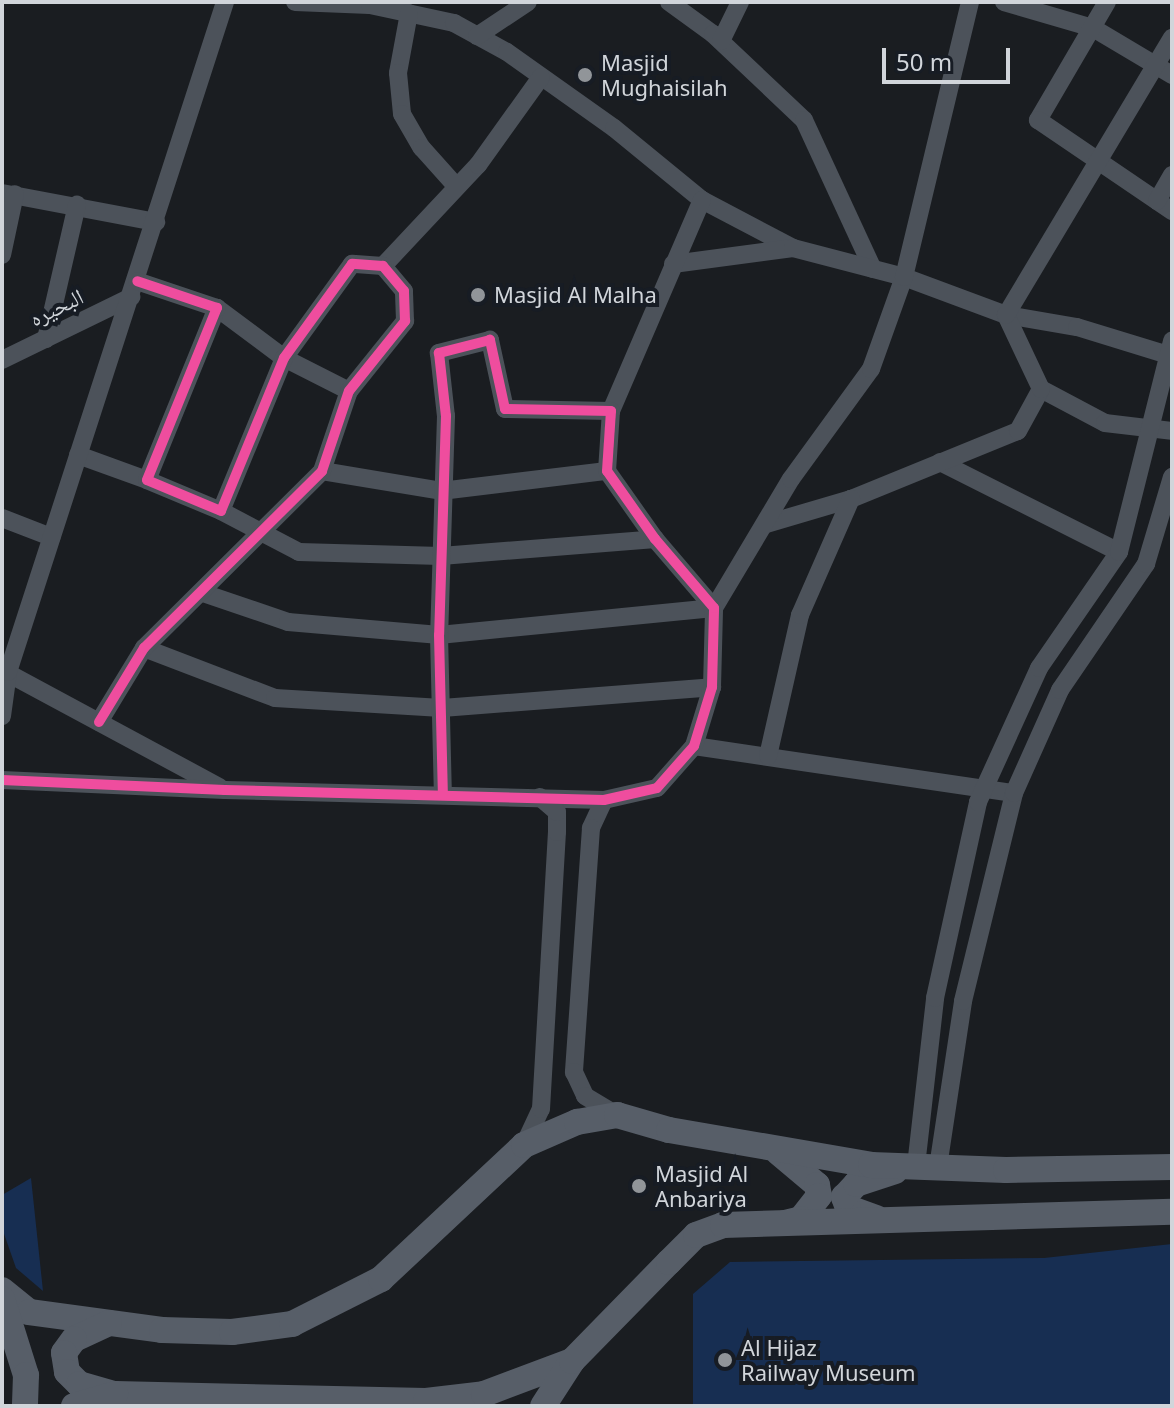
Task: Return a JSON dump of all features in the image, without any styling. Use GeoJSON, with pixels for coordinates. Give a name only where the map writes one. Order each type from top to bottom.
{"type":"FeatureCollection","features":[{"type":"Feature","properties":{"kind":"main road"},"geometry":{"type":"LineString","coordinates":[[2,1290],[29,1312],[110,1323],[232,1332],[292,1324],[328,1309],[381,1279],[524,1145],[577,1122],[617,1115],[775,1149],[927,1167],[1172,1167]]}},
{"type":"Feature","properties":{"kind":"main road"},"geometry":{"type":"LineString","coordinates":[[775,1149],[817,1185],[819,1196],[801,1219],[784,1223]]}},
{"type":"Feature","properties":{"kind":"main road"},"geometry":{"type":"LineString","coordinates":[[924,1222],[863,1217],[848,1208],[844,1197],[856,1184],[927,1167]]}},
{"type":"Feature","properties":{"kind":"main road"},"geometry":{"type":"LineString","coordinates":[[543,1406],[572,1361],[696,1235],[723,1225],[924,1222],[1172,1212]]}},
{"type":"Feature","properties":{"kind":"main road"},"geometry":{"type":"LineString","coordinates":[[2,1299],[26,1375],[25,1406]]}},
{"type":"Feature","properties":{"kind":"main road"},"geometry":{"type":"LineString","coordinates":[[110,1323],[74,1339],[64,1353],[67,1372],[79,1384],[115,1394],[200,1401],[430,1403],[484,1394],[572,1361]]}},
{"type":"Feature","properties":{"kind":"main road"},"geometry":{"type":"LineString","coordinates":[[74,1406],[115,1394]]}},
{"type":"Feature","properties":{"kind":"street"},"geometry":{"type":"LineString","coordinates":[[2,716],[5,671],[134,289],[225,2]]}},
{"type":"Feature","properties":{"kind":"street"},"geometry":{"type":"LineString","coordinates":[[295,2],[370,5],[454,23],[541,77],[702,200],[793,248],[904,277],[1006,315],[1170,348],[1163,407],[1149,430],[1119,552],[1039,668],[985,786],[935,998],[927,1167]]}},
{"type":"Feature","properties":{"kind":"street"},"geometry":{"type":"LineString","coordinates":[[477,36],[528,2]]}},
{"type":"Feature","properties":{"kind":"street"},"geometry":{"type":"LineString","coordinates":[[669,2],[721,41],[804,120],[873,269]]}},
{"type":"Feature","properties":{"kind":"street"},"geometry":{"type":"LineString","coordinates":[[721,41],[740,2]]}},
{"type":"Feature","properties":{"kind":"street"},"geometry":{"type":"LineString","coordinates":[[2,780],[225,790],[604,800],[657,788],[694,746],[712,687],[714,608],[791,479],[871,369],[904,277],[970,2]]}},
{"type":"Feature","properties":{"kind":"street"},"geometry":{"type":"LineString","coordinates":[[1004,2],[1093,28],[1165,70]]}},
{"type":"Feature","properties":{"kind":"street"},"geometry":{"type":"LineString","coordinates":[[1107,2],[1038,120],[1164,206],[1172,175]]}},
{"type":"Feature","properties":{"kind":"street"},"geometry":{"type":"LineString","coordinates":[[409,13],[398,73],[402,114],[422,148],[456,186]]}},
{"type":"Feature","properties":{"kind":"street"},"geometry":{"type":"LineString","coordinates":[[1006,315],[1100,161],[1165,70],[1172,38]]}},
{"type":"Feature","properties":{"kind":"street"},"geometry":{"type":"LineString","coordinates":[[383,266],[505,131],[541,77]]}},
{"type":"Feature","properties":{"kind":"street"},"geometry":{"type":"LineString","coordinates":[[2,255],[8,194],[156,222]]}},
{"type":"Feature","properties":{"kind":"street"},"geometry":{"type":"LineString","coordinates":[[702,200],[611,411],[607,471],[655,539],[714,608]]}},
{"type":"Feature","properties":{"kind":"street"},"geometry":{"type":"LineString","coordinates":[[46,339],[77,205]]}},
{"type":"Feature","properties":{"kind":"street"},"geometry":{"type":"LineString","coordinates":[[673,264],[793,248]]}},
{"type":"Feature","properties":{"kind":"street"},"geometry":{"type":"LineString","coordinates":[[99,722],[144,648],[203,593],[257,531],[322,471],[349,391],[405,321],[404,291],[383,266],[352,264],[284,358],[221,511]]}},
{"type":"Feature","properties":{"kind":"street"},"geometry":{"type":"LineString","coordinates":[[134,289],[217,308],[284,358],[349,391]]}},
{"type":"Feature","properties":{"kind":"street","name":"البحيره"},"geometry":{"type":"LineString","coordinates":[[2,360],[134,289]]}},
{"type":"Feature","properties":{"kind":"street"},"geometry":{"type":"LineString","coordinates":[[147,480],[217,308]]}},
{"type":"Feature","properties":{"kind":"street"},"geometry":{"type":"LineString","coordinates":[[1006,315],[1041,389],[1105,423],[1172,431]]}},
{"type":"Feature","properties":{"kind":"street"},"geometry":{"type":"LineString","coordinates":[[443,795],[439,635],[441,491],[446,416],[439,353],[490,340],[505,409],[611,411]]}},
{"type":"Feature","properties":{"kind":"street"},"geometry":{"type":"LineString","coordinates":[[766,524],[851,499],[1018,431],[1041,389]]}},
{"type":"Feature","properties":{"kind":"street"},"geometry":{"type":"LineString","coordinates":[[78,455],[221,511],[299,552],[441,556],[655,539]]}},
{"type":"Feature","properties":{"kind":"street"},"geometry":{"type":"LineString","coordinates":[[940,462],[1119,552]]}},
{"type":"Feature","properties":{"kind":"street"},"geometry":{"type":"LineString","coordinates":[[322,471],[441,491],[607,471]]}},
{"type":"Feature","properties":{"kind":"street"},"geometry":{"type":"LineString","coordinates":[[927,1167],[963,1001],[1014,793],[1060,690],[1146,564],[1172,477]]}},
{"type":"Feature","properties":{"kind":"street"},"geometry":{"type":"LineString","coordinates":[[768,756],[800,615],[851,499]]}},
{"type":"Feature","properties":{"kind":"street"},"geometry":{"type":"LineString","coordinates":[[2,518],[51,537]]}},
{"type":"Feature","properties":{"kind":"street"},"geometry":{"type":"LineString","coordinates":[[203,593],[288,622],[439,635],[714,608]]}},
{"type":"Feature","properties":{"kind":"street"},"geometry":{"type":"LineString","coordinates":[[144,648],[275,698],[442,708],[712,687]]}},
{"type":"Feature","properties":{"kind":"street"},"geometry":{"type":"LineString","coordinates":[[5,671],[225,790]]}},
{"type":"Feature","properties":{"kind":"street"},"geometry":{"type":"LineString","coordinates":[[694,746],[985,786],[1014,793]]}},
{"type":"Feature","properties":{"kind":"street"},"geometry":{"type":"LineString","coordinates":[[524,1145],[541,1109],[557,832],[557,812],[540,797]]}},
{"type":"Feature","properties":{"kind":"street"},"geometry":{"type":"LineString","coordinates":[[604,800],[591,828],[574,1072],[585,1096],[617,1115]]}},
{"type":"Feature","properties":{"kind":"street"},"geometry":{"type":"LineString","coordinates":[[935,998],[963,1001]]}},
{"type":"Feature","properties":{"kind":"shaded area"},"geometry":{"type":"Polygon","coordinates":[[[31,1178],[43,1291],[16,1268],[2,1228],[2,1195],[31,1178]]]}},
{"type":"Feature","properties":{"kind":"shaded area"},"geometry":{"type":"Polygon","coordinates":[[[1172,1244],[1172,1406],[693,1406],[693,1294],[730,1262],[1044,1258],[1172,1244]]]}},
{"type":"Feature","properties":{"kind":"cycle path"},"geometry":{"type":"LineString","coordinates":[[99,722],[144,648],[322,471],[349,391],[405,321],[404,291],[383,266],[352,264],[284,358],[221,511],[147,480],[217,308],[137,281]]}},
{"type":"Feature","properties":{"kind":"cycle path"},"geometry":{"type":"LineString","coordinates":[[2,780],[225,790],[604,800],[657,788],[694,746],[712,687],[714,608],[655,539],[607,471],[611,411],[505,409],[490,340],[439,353],[446,416],[439,635],[443,795]]}},
{"type":"Feature","properties":{"kind":"place","name":"Masjid Mughaisilah"},"geometry":{"type":"Point","coordinates":[585,75]}},
{"type":"Feature","properties":{"kind":"place","name":"Masjid Al Malha"},"geometry":{"type":"Point","coordinates":[478,295]}},
{"type":"Feature","properties":{"kind":"place","name":"Masjid Al Anbariya"},"geometry":{"type":"Point","coordinates":[639,1186]}},
{"type":"Feature","properties":{"kind":"place","name":"Al Hijaz Railway Museum"},"geometry":{"type":"Point","coordinates":[725,1360]}}]}
